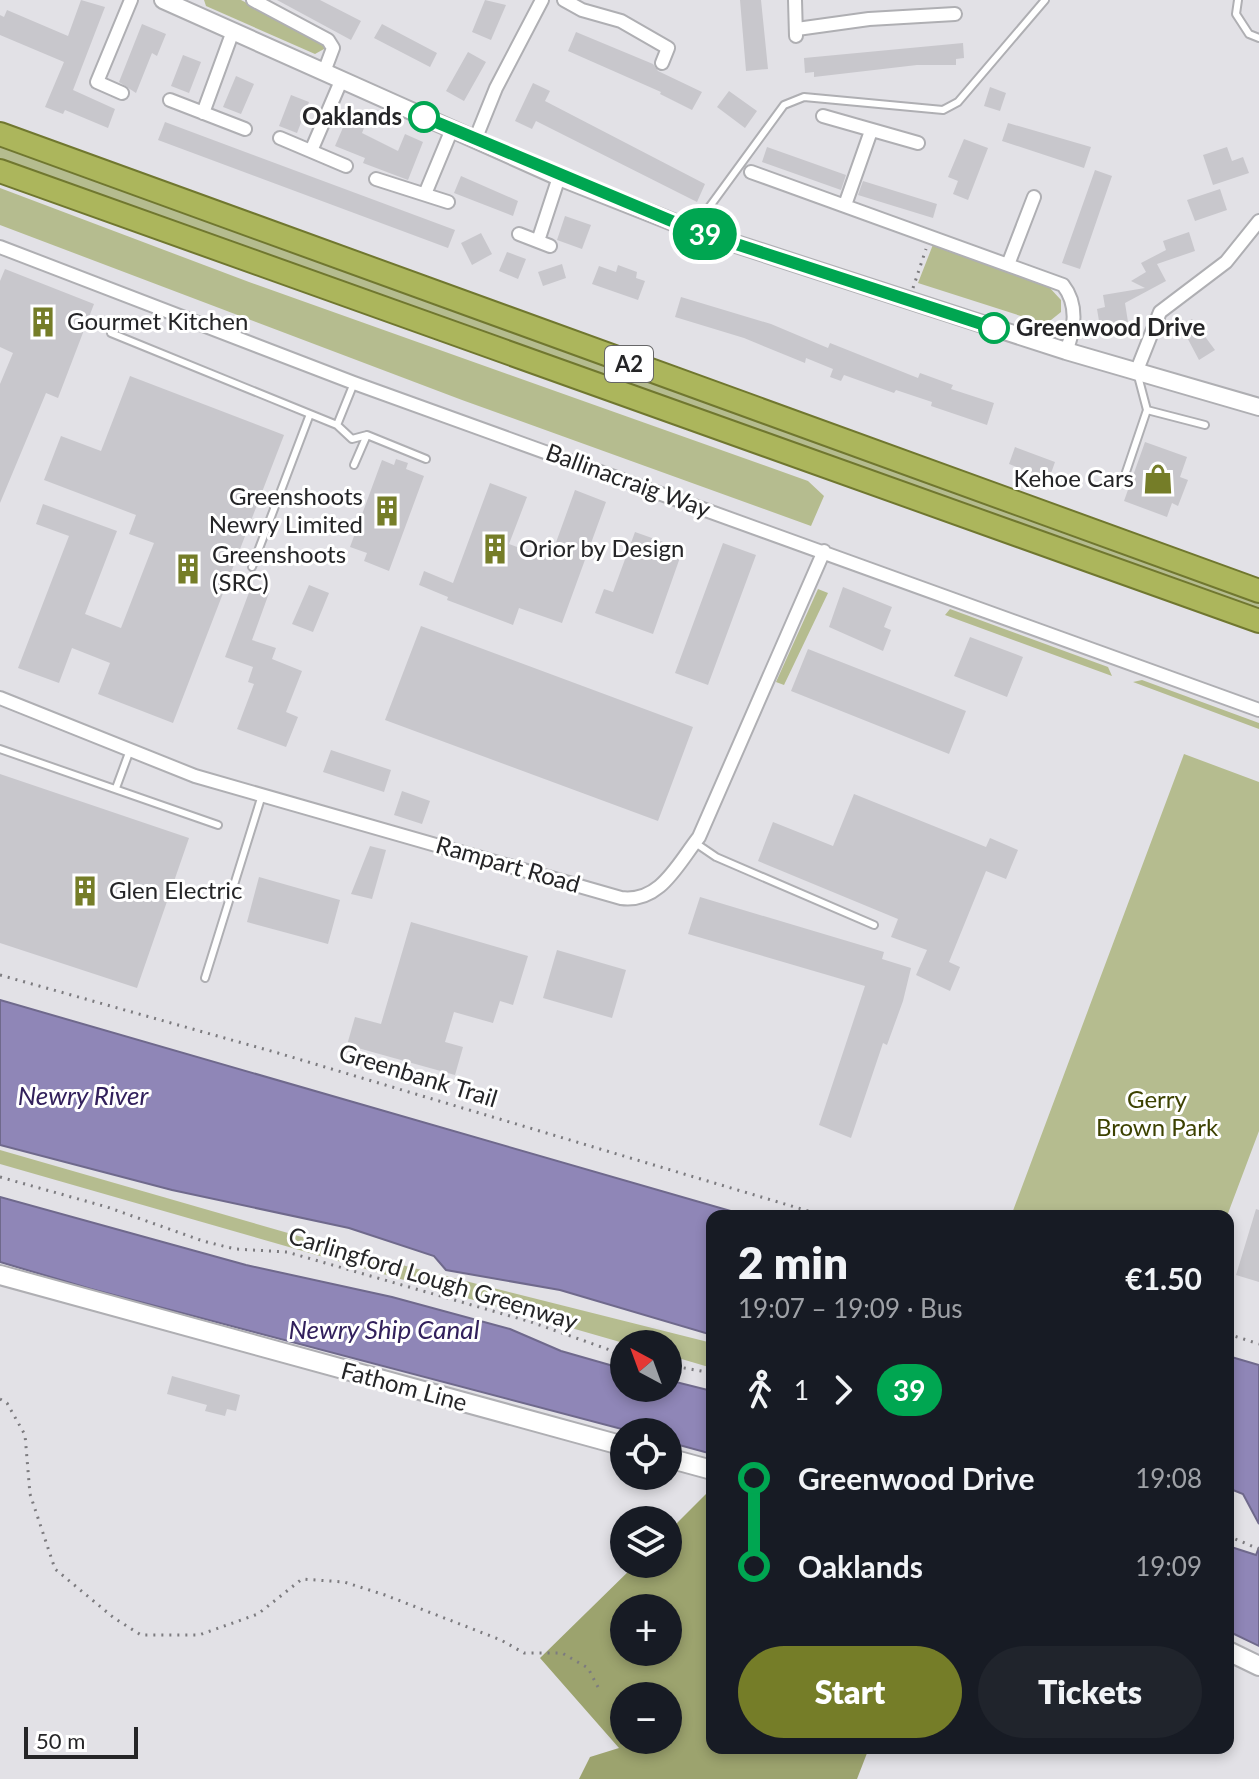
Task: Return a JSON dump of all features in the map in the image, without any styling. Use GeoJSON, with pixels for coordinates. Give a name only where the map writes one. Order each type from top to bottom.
{"type":"FeatureCollection","features":[{"type":"Feature","properties":{"kind":"highway","name":"A2"},"geometry":{"type":"LineString","coordinates":[[0,134],[1259,591]]}},
{"type":"Feature","properties":{"kind":"highway","name":"A2"},"geometry":{"type":"LineString","coordinates":[[0,171],[1259,621]]}},
{"type":"Feature","properties":{"kind":"main road","name":"Fathom Line"},"geometry":{"type":"LineString","coordinates":[[0,1275],[610,1442]]}},
{"type":"Feature","properties":{"kind":"main road"},"geometry":{"type":"LineString","coordinates":[[682,1462],[706,1468]]}},
{"type":"Feature","properties":{"kind":"main road"},"geometry":{"type":"LineString","coordinates":[[1234,1654],[1259,1666]]}},
{"type":"Feature","properties":{"kind":"street"},"geometry":{"type":"LineString","coordinates":[[122,93],[97,82],[131,0]]}},
{"type":"Feature","properties":{"kind":"street"},"geometry":{"type":"LineString","coordinates":[[163,0],[193,6],[233,31],[341,81],[559,177],[693,230],[1066,351],[1259,407]]}},
{"type":"Feature","properties":{"kind":"street"},"geometry":{"type":"LineString","coordinates":[[253,0],[328,40],[333,48],[324,72]]}},
{"type":"Feature","properties":{"kind":"street"},"geometry":{"type":"LineString","coordinates":[[475,140],[496,88],[542,0]]}},
{"type":"Feature","properties":{"kind":"street"},"geometry":{"type":"LineString","coordinates":[[564,0],[582,10],[621,21],[668,48],[662,63]]}},
{"type":"Feature","properties":{"kind":"street"},"geometry":{"type":"LineString","coordinates":[[795,0],[796,32],[869,19],[955,14]]}},
{"type":"Feature","properties":{"kind":"street"},"geometry":{"type":"LineString","coordinates":[[203,113],[233,31]]}},
{"type":"Feature","properties":{"kind":"street"},"geometry":{"type":"LineString","coordinates":[[311,151],[341,81]]}},
{"type":"Feature","properties":{"kind":"street"},"geometry":{"type":"LineString","coordinates":[[170,100],[245,129]]}},
{"type":"Feature","properties":{"kind":"street"},"geometry":{"type":"LineString","coordinates":[[823,116],[918,143]]}},
{"type":"Feature","properties":{"kind":"street"},"geometry":{"type":"LineString","coordinates":[[425,194],[452,129]]}},
{"type":"Feature","properties":{"kind":"street"},"geometry":{"type":"LineString","coordinates":[[845,205],[871,131]]}},
{"type":"Feature","properties":{"kind":"street"},"geometry":{"type":"LineString","coordinates":[[280,138],[346,166]]}},
{"type":"Feature","properties":{"kind":"street"},"geometry":{"type":"LineString","coordinates":[[751,172],[1009,262],[1063,285],[1071,296],[1074,310],[1066,351]]}},
{"type":"Feature","properties":{"kind":"street"},"geometry":{"type":"LineString","coordinates":[[538,241],[559,177]]}},
{"type":"Feature","properties":{"kind":"street"},"geometry":{"type":"LineString","coordinates":[[376,179],[448,202]]}},
{"type":"Feature","properties":{"kind":"street"},"geometry":{"type":"LineString","coordinates":[[1009,262],[1034,197]]}},
{"type":"Feature","properties":{"kind":"street"},"geometry":{"type":"LineString","coordinates":[[1137,370],[1160,312],[1226,262],[1259,221]]}},
{"type":"Feature","properties":{"kind":"street"},"geometry":{"type":"LineString","coordinates":[[519,234],[550,246]]}},
{"type":"Feature","properties":{"kind":"street","name":"Ballinacraig Way"},"geometry":{"type":"LineString","coordinates":[[0,247],[354,383],[1259,710]]}},
{"type":"Feature","properties":{"kind":"street","name":"Rampart Road"},"geometry":{"type":"LineString","coordinates":[[0,698],[195,776],[621,898],[638,900],[653,893],[671,875],[694,842],[824,551]]}},
{"type":"Feature","properties":{"kind":"lane"},"geometry":{"type":"LineString","coordinates":[[693,230],[784,105],[804,97],[943,110],[958,102],[1045,0]]}},
{"type":"Feature","properties":{"kind":"lane"},"geometry":{"type":"LineString","coordinates":[[1238,0],[1236,14],[1249,34],[1259,38]]}},
{"type":"Feature","properties":{"kind":"lane"},"geometry":{"type":"LineString","coordinates":[[111,333],[337,425],[352,439],[367,435],[426,459]]}},
{"type":"Feature","properties":{"kind":"lane"},"geometry":{"type":"LineString","coordinates":[[1126,472],[1147,410],[1137,370]]}},
{"type":"Feature","properties":{"kind":"lane"},"geometry":{"type":"LineString","coordinates":[[337,425],[354,383]]}},
{"type":"Feature","properties":{"kind":"lane"},"geometry":{"type":"LineString","coordinates":[[1147,410],[1205,425]]}},
{"type":"Feature","properties":{"kind":"lane"},"geometry":{"type":"LineString","coordinates":[[252,567],[310,414]]}},
{"type":"Feature","properties":{"kind":"lane"},"geometry":{"type":"LineString","coordinates":[[354,465],[367,435]]}},
{"type":"Feature","properties":{"kind":"lane"},"geometry":{"type":"LineString","coordinates":[[0,749],[218,825]]}},
{"type":"Feature","properties":{"kind":"lane"},"geometry":{"type":"LineString","coordinates":[[116,788],[130,750]]}},
{"type":"Feature","properties":{"kind":"lane"},"geometry":{"type":"LineString","coordinates":[[205,978],[262,795]]}},
{"type":"Feature","properties":{"kind":"lane"},"geometry":{"type":"LineString","coordinates":[[694,842],[716,857],[874,925]]}},
{"type":"Feature","properties":{"kind":"path"},"geometry":{"type":"LineString","coordinates":[[912,291],[932,235]]}},
{"type":"Feature","properties":{"kind":"path","name":"Greenbank Trail"},"geometry":{"type":"LineString","coordinates":[[0,975],[278,1053],[805,1210]]}},
{"type":"Feature","properties":{"kind":"path","name":"Carlingford Lough Greenway"},"geometry":{"type":"LineString","coordinates":[[0,1177],[119,1211],[203,1241],[235,1249],[287,1252],[554,1329],[577,1341],[610,1351]]}},
{"type":"Feature","properties":{"kind":"path"},"geometry":{"type":"LineString","coordinates":[[1234,1336],[1259,1344]]}},
{"type":"Feature","properties":{"kind":"path"},"geometry":{"type":"LineString","coordinates":[[682,1368],[706,1372]]}},
{"type":"Feature","properties":{"kind":"path"},"geometry":{"type":"LineString","coordinates":[[0,1399],[7,1403],[25,1435],[30,1494],[55,1569],[114,1618],[141,1635],[199,1635],[258,1614],[302,1579],[344,1582],[501,1640],[524,1653],[562,1653],[588,1668],[599,1689]]}},
{"type":"Feature","properties":{"kind":"path"},"geometry":{"type":"LineString","coordinates":[[1234,1539],[1259,1549]]}},
{"type":"Feature","properties":{"kind":"green space"},"geometry":{"type":"Polygon","coordinates":[[[204,0],[241,0],[325,44],[324,49],[315,54],[206,6],[204,0]]]}},
{"type":"Feature","properties":{"kind":"green space"},"geometry":{"type":"Polygon","coordinates":[[[0,144],[1259,599],[1259,614],[0,159],[0,144]]]}},
{"type":"Feature","properties":{"kind":"green space"},"geometry":{"type":"Polygon","coordinates":[[[0,188],[249,282],[808,481],[824,496],[811,526],[462,400],[0,225],[0,188]]]}},
{"type":"Feature","properties":{"kind":"green space"},"geometry":{"type":"Polygon","coordinates":[[[934,242],[1049,287],[1061,300],[1061,312],[1046,324],[918,283],[934,242]]]}},
{"type":"Feature","properties":{"kind":"green space"},"geometry":{"type":"Polygon","coordinates":[[[818,589],[828,593],[784,685],[776,682],[818,589]]]}},
{"type":"Feature","properties":{"kind":"green space"},"geometry":{"type":"Polygon","coordinates":[[[950,609],[1108,667],[1112,676],[945,615],[950,609]]]}},
{"type":"Feature","properties":{"kind":"green space"},"geometry":{"type":"Polygon","coordinates":[[[1142,680],[1259,723],[1259,729],[1133,682],[1142,680]]]}},
{"type":"Feature","properties":{"kind":"green space","name":"Gerry Brown Park"},"geometry":{"type":"Polygon","coordinates":[[[1184,754],[1259,782],[1259,1131],[1229,1210],[1013,1210],[1184,754]]]}},
{"type":"Feature","properties":{"kind":"green space"},"geometry":{"type":"Polygon","coordinates":[[[0,1150],[382,1260],[660,1330],[610,1330],[610,1339],[0,1164],[0,1150]]]}},
{"type":"Feature","properties":{"kind":"green space"},"geometry":{"type":"Polygon","coordinates":[[[682,1335],[706,1341],[706,1366],[682,1359],[682,1335]]]}},
{"type":"Feature","properties":{"kind":"green space"},"geometry":{"type":"Polygon","coordinates":[[[706,1494],[706,1754],[867,1754],[857,1779],[579,1779],[590,1757],[610,1751],[610,1754],[682,1754],[682,1682],[610,1682],[610,1738],[540,1658],[622,1578],[682,1578],[682,1518],[706,1494]]]}},
{"type":"Feature","properties":{"kind":"water","name":"Newry River"},"geometry":{"type":"Polygon","coordinates":[[[0,1000],[727,1210],[706,1210],[706,1333],[560,1290],[446,1270],[434,1256],[349,1228],[172,1190],[0,1145],[0,1000]]]}},
{"type":"Feature","properties":{"kind":"water","name":"Newry Ship Canal"},"geometry":{"type":"Polygon","coordinates":[[[0,1197],[246,1265],[392,1297],[510,1329],[561,1351],[610,1365],[610,1402],[682,1402],[682,1384],[706,1390],[706,1452],[682,1446],[682,1418],[610,1418],[610,1426],[91,1289],[0,1262],[0,1197]]]}},
{"type":"Feature","properties":{"kind":"water"},"geometry":{"type":"Polygon","coordinates":[[[1234,1358],[1259,1365],[1259,1524],[1243,1494],[1234,1490],[1234,1358]]]}},
{"type":"Feature","properties":{"kind":"water"},"geometry":{"type":"Polygon","coordinates":[[[1259,1547],[1259,1646],[1234,1634],[1234,1548],[1256,1555],[1259,1547]]]}},
{"type":"Feature","properties":{"kind":"building"},"geometry":{"type":"Polygon","coordinates":[[[81,0],[105,7],[73,90],[115,109],[108,128],[65,110],[63,114],[45,107],[64,62],[0,35],[0,15],[4,17],[7,10],[68,36],[81,0]]]}},
{"type":"Feature","properties":{"kind":"building"},"geometry":{"type":"Polygon","coordinates":[[[277,0],[320,0],[361,21],[351,40],[277,0]]]}},
{"type":"Feature","properties":{"kind":"building"},"geometry":{"type":"Polygon","coordinates":[[[485,0],[506,5],[491,40],[472,32],[485,0]]]}},
{"type":"Feature","properties":{"kind":"building"},"geometry":{"type":"Polygon","coordinates":[[[740,0],[761,0],[768,69],[746,71],[740,0]]]}},
{"type":"Feature","properties":{"kind":"building"},"geometry":{"type":"Polygon","coordinates":[[[142,24],[166,34],[157,56],[152,53],[136,93],[119,82],[142,24]]]}},
{"type":"Feature","properties":{"kind":"building"},"geometry":{"type":"Polygon","coordinates":[[[382,24],[437,53],[430,67],[374,38],[382,24]]]}},
{"type":"Feature","properties":{"kind":"building"},"geometry":{"type":"Polygon","coordinates":[[[576,32],[653,64],[658,71],[702,92],[692,110],[661,92],[568,51],[576,32]]]}},
{"type":"Feature","properties":{"kind":"building"},"geometry":{"type":"Polygon","coordinates":[[[963,43],[964,58],[956,59],[956,65],[917,65],[814,77],[814,72],[805,73],[804,58],[963,43]]]}},
{"type":"Feature","properties":{"kind":"building"},"geometry":{"type":"Polygon","coordinates":[[[468,52],[486,62],[464,101],[446,91],[468,52]]]}},
{"type":"Feature","properties":{"kind":"building"},"geometry":{"type":"Polygon","coordinates":[[[183,55],[201,62],[189,93],[171,86],[183,55]]]}},
{"type":"Feature","properties":{"kind":"building"},"geometry":{"type":"Polygon","coordinates":[[[236,76],[254,84],[241,114],[223,107],[236,76]]]}},
{"type":"Feature","properties":{"kind":"building"},"geometry":{"type":"Polygon","coordinates":[[[533,83],[550,91],[545,101],[705,184],[697,202],[536,121],[532,129],[515,121],[533,83]]]}},
{"type":"Feature","properties":{"kind":"building"},"geometry":{"type":"Polygon","coordinates":[[[990,87],[1006,93],[1000,111],[984,106],[990,87]]]}},
{"type":"Feature","properties":{"kind":"building"},"geometry":{"type":"Polygon","coordinates":[[[729,91],[757,111],[745,128],[717,107],[729,91]]]}},
{"type":"Feature","properties":{"kind":"building"},"geometry":{"type":"Polygon","coordinates":[[[291,95],[309,102],[297,133],[279,126],[291,95]]]}},
{"type":"Feature","properties":{"kind":"building"},"geometry":{"type":"Polygon","coordinates":[[[348,116],[366,123],[362,133],[398,151],[405,134],[423,142],[408,180],[363,163],[365,158],[335,146],[348,116]]]}},
{"type":"Feature","properties":{"kind":"building"},"geometry":{"type":"Polygon","coordinates":[[[165,122],[455,230],[448,248],[158,140],[165,122]]]}},
{"type":"Feature","properties":{"kind":"building"},"geometry":{"type":"Polygon","coordinates":[[[1008,123],[1091,147],[1084,168],[1002,141],[1008,123]]]}},
{"type":"Feature","properties":{"kind":"building"},"geometry":{"type":"Polygon","coordinates":[[[964,139],[988,148],[968,200],[953,194],[958,181],[948,177],[964,139]]]}},
{"type":"Feature","properties":{"kind":"building"},"geometry":{"type":"Polygon","coordinates":[[[767,147],[846,175],[841,190],[762,162],[767,147]]]}},
{"type":"Feature","properties":{"kind":"building"},"geometry":{"type":"Polygon","coordinates":[[[1227,147],[1232,161],[1243,157],[1249,173],[1213,185],[1203,155],[1227,147]]]}},
{"type":"Feature","properties":{"kind":"building"},"geometry":{"type":"Polygon","coordinates":[[[1095,170],[1112,176],[1080,269],[1062,263],[1095,170]]]}},
{"type":"Feature","properties":{"kind":"building"},"geometry":{"type":"Polygon","coordinates":[[[461,176],[518,201],[513,216],[454,193],[461,176]]]}},
{"type":"Feature","properties":{"kind":"building"},"geometry":{"type":"Polygon","coordinates":[[[863,181],[937,204],[933,218],[858,195],[863,181]]]}},
{"type":"Feature","properties":{"kind":"building"},"geometry":{"type":"Polygon","coordinates":[[[1220,189],[1227,210],[1195,221],[1187,200],[1220,189]]]}},
{"type":"Feature","properties":{"kind":"building"},"geometry":{"type":"Polygon","coordinates":[[[565,216],[591,225],[582,249],[557,240],[565,216]]]}},
{"type":"Feature","properties":{"kind":"building"},"geometry":{"type":"Polygon","coordinates":[[[1189,232],[1195,251],[1157,264],[1166,281],[1125,303],[1128,322],[1100,327],[1097,309],[1105,307],[1103,295],[1145,288],[1131,281],[1146,272],[1141,263],[1166,250],[1163,241],[1189,232]]]}},
{"type":"Feature","properties":{"kind":"building"},"geometry":{"type":"Polygon","coordinates":[[[481,233],[492,254],[472,265],[461,243],[481,233]]]}},
{"type":"Feature","properties":{"kind":"building"},"geometry":{"type":"Polygon","coordinates":[[[507,252],[526,259],[518,279],[499,271],[507,252]]]}},
{"type":"Feature","properties":{"kind":"building"},"geometry":{"type":"Polygon","coordinates":[[[562,264],[566,278],[543,286],[538,272],[562,264]]]}},
{"type":"Feature","properties":{"kind":"building"},"geometry":{"type":"Polygon","coordinates":[[[618,265],[637,272],[636,278],[645,281],[638,300],[592,284],[599,266],[616,272],[618,265]]]}},
{"type":"Feature","properties":{"kind":"building","name":"Gourmet Kitchen"},"geometry":{"type":"Polygon","coordinates":[[[5,269],[94,304],[58,398],[46,393],[0,503],[0,384],[13,353],[0,347],[0,281],[5,269]]]}},
{"type":"Feature","properties":{"kind":"building"},"geometry":{"type":"Polygon","coordinates":[[[681,297],[771,324],[828,348],[830,343],[918,378],[920,373],[953,385],[951,389],[994,403],[987,425],[896,390],[894,393],[844,375],[841,381],[830,377],[833,369],[806,358],[805,363],[744,338],[675,317],[681,297]]]}},
{"type":"Feature","properties":{"kind":"building"},"geometry":{"type":"Polygon","coordinates":[[[1192,319],[1215,350],[1199,360],[1181,326],[1192,319]]]}},
{"type":"Feature","properties":{"kind":"building","name":"Greenshoots (SRC)"},"geometry":{"type":"Polygon","coordinates":[[[130,376],[284,435],[173,723],[98,694],[110,663],[72,648],[59,683],[18,668],[69,536],[36,524],[43,504],[117,531],[85,614],[121,628],[154,543],[129,534],[136,515],[44,480],[61,436],[101,451],[130,376]]]}},
{"type":"Feature","properties":{"kind":"building","name":"Kehoe Cars"},"geometry":{"type":"Polygon","coordinates":[[[1145,442],[1187,457],[1180,477],[1188,480],[1178,506],[1172,503],[1167,517],[1124,501],[1145,442]]]}},
{"type":"Feature","properties":{"kind":"building"},"geometry":{"type":"Polygon","coordinates":[[[1015,447],[1055,462],[1049,479],[1009,464],[1015,447]]]}},
{"type":"Feature","properties":{"kind":"building","name":"Greenshoots Newry Limited"},"geometry":{"type":"Polygon","coordinates":[[[396,459],[408,463],[406,469],[424,476],[389,571],[364,561],[367,553],[350,547],[382,460],[394,465],[396,459]]]}},
{"type":"Feature","properties":{"kind":"building","name":"Orior by Design"},"geometry":{"type":"Polygon","coordinates":[[[490,483],[527,497],[509,544],[550,559],[575,490],[606,502],[562,623],[519,608],[513,625],[447,600],[448,597],[419,585],[424,571],[453,583],[490,483]]]}},
{"type":"Feature","properties":{"kind":"building"},"geometry":{"type":"Polygon","coordinates":[[[635,532],[683,549],[653,634],[595,613],[604,589],[613,592],[635,532]]]}},
{"type":"Feature","properties":{"kind":"building"},"geometry":{"type":"Polygon","coordinates":[[[723,543],[756,555],[708,685],[675,673],[723,543]]]}},
{"type":"Feature","properties":{"kind":"building"},"geometry":{"type":"Polygon","coordinates":[[[309,585],[329,593],[313,632],[292,624],[309,585]]]}},
{"type":"Feature","properties":{"kind":"building"},"geometry":{"type":"Polygon","coordinates":[[[251,587],[269,593],[252,640],[276,648],[272,659],[302,671],[286,712],[298,717],[286,747],[237,729],[254,684],[248,682],[253,667],[225,657],[251,587]]]}},
{"type":"Feature","properties":{"kind":"building"},"geometry":{"type":"Polygon","coordinates":[[[843,587],[892,607],[884,627],[891,630],[883,651],[829,627],[843,587]]]}},
{"type":"Feature","properties":{"kind":"building"},"geometry":{"type":"Polygon","coordinates":[[[421,626],[693,727],[658,821],[385,720],[421,626]]]}},
{"type":"Feature","properties":{"kind":"building"},"geometry":{"type":"Polygon","coordinates":[[[970,637],[1023,657],[1007,697],[954,676],[970,637]]]}},
{"type":"Feature","properties":{"kind":"building"},"geometry":{"type":"Polygon","coordinates":[[[808,649],[966,711],[949,754],[791,691],[808,649]]]}},
{"type":"Feature","properties":{"kind":"building"},"geometry":{"type":"Polygon","coordinates":[[[331,750],[391,770],[384,792],[323,772],[331,750]]]}},
{"type":"Feature","properties":{"kind":"building","name":"Glen Electric"},"geometry":{"type":"Polygon","coordinates":[[[0,774],[189,838],[137,988],[0,943],[0,774]]]}},
{"type":"Feature","properties":{"kind":"building"},"geometry":{"type":"Polygon","coordinates":[[[402,791],[430,801],[422,824],[394,815],[402,791]]]}},
{"type":"Feature","properties":{"kind":"building"},"geometry":{"type":"Polygon","coordinates":[[[854,794],[986,847],[990,838],[1018,850],[1006,879],[986,871],[949,962],[960,967],[950,991],[916,975],[927,950],[891,937],[898,919],[758,861],[773,822],[833,846],[854,794]]]}},
{"type":"Feature","properties":{"kind":"building"},"geometry":{"type":"Polygon","coordinates":[[[370,846],[386,850],[372,899],[351,894],[370,846]]]}},
{"type":"Feature","properties":{"kind":"building"},"geometry":{"type":"Polygon","coordinates":[[[259,877],[340,900],[328,944],[247,922],[259,877]]]}},
{"type":"Feature","properties":{"kind":"building"},"geometry":{"type":"Polygon","coordinates":[[[700,897],[884,952],[882,959],[911,968],[903,1001],[887,1045],[883,1043],[851,1138],[819,1125],[865,986],[688,934],[700,897]]]}},
{"type":"Feature","properties":{"kind":"building"},"geometry":{"type":"Polygon","coordinates":[[[411,922],[528,956],[513,1005],[500,1001],[493,1023],[454,1012],[445,1042],[463,1047],[455,1075],[347,1045],[355,1017],[381,1024],[411,922]]]}},
{"type":"Feature","properties":{"kind":"building"},"geometry":{"type":"Polygon","coordinates":[[[557,950],[626,970],[612,1018],[543,998],[557,950]]]}},
{"type":"Feature","properties":{"kind":"building"},"geometry":{"type":"Polygon","coordinates":[[[1256,1209],[1259,1210],[1259,1282],[1236,1275],[1256,1209]]]}},
{"type":"Feature","properties":{"kind":"building"},"geometry":{"type":"Polygon","coordinates":[[[172,1376],[240,1395],[236,1411],[227,1409],[225,1416],[205,1411],[207,1405],[167,1394],[172,1376]]]}},
{"type":"Feature","properties":{"kind":"bus line","name":"39"},"geometry":{"type":"LineString","coordinates":[[424,117],[559,177],[693,230],[994,328]]}},
{"type":"Feature","properties":{"kind":"place","name":"Oaklands"},"geometry":{"type":"Point","coordinates":[424,117]}},
{"type":"Feature","properties":{"kind":"place","name":"Gourmet Kitchen"},"geometry":{"type":"Point","coordinates":[43,322]}},
{"type":"Feature","properties":{"kind":"place","name":"Greenwood Drive"},"geometry":{"type":"Point","coordinates":[994,328]}},
{"type":"Feature","properties":{"kind":"place","name":"Kehoe Cars"},"geometry":{"type":"Point","coordinates":[1158,479]}},
{"type":"Feature","properties":{"kind":"place","name":"Greenshoots Newry Limited"},"geometry":{"type":"Point","coordinates":[387,511]}},
{"type":"Feature","properties":{"kind":"place","name":"Orior by Design"},"geometry":{"type":"Point","coordinates":[495,549]}},
{"type":"Feature","properties":{"kind":"place","name":"Greenshoots (SRC)"},"geometry":{"type":"Point","coordinates":[188,569]}},
{"type":"Feature","properties":{"kind":"place","name":"Glen Electric"},"geometry":{"type":"Point","coordinates":[85,891]}}]}
